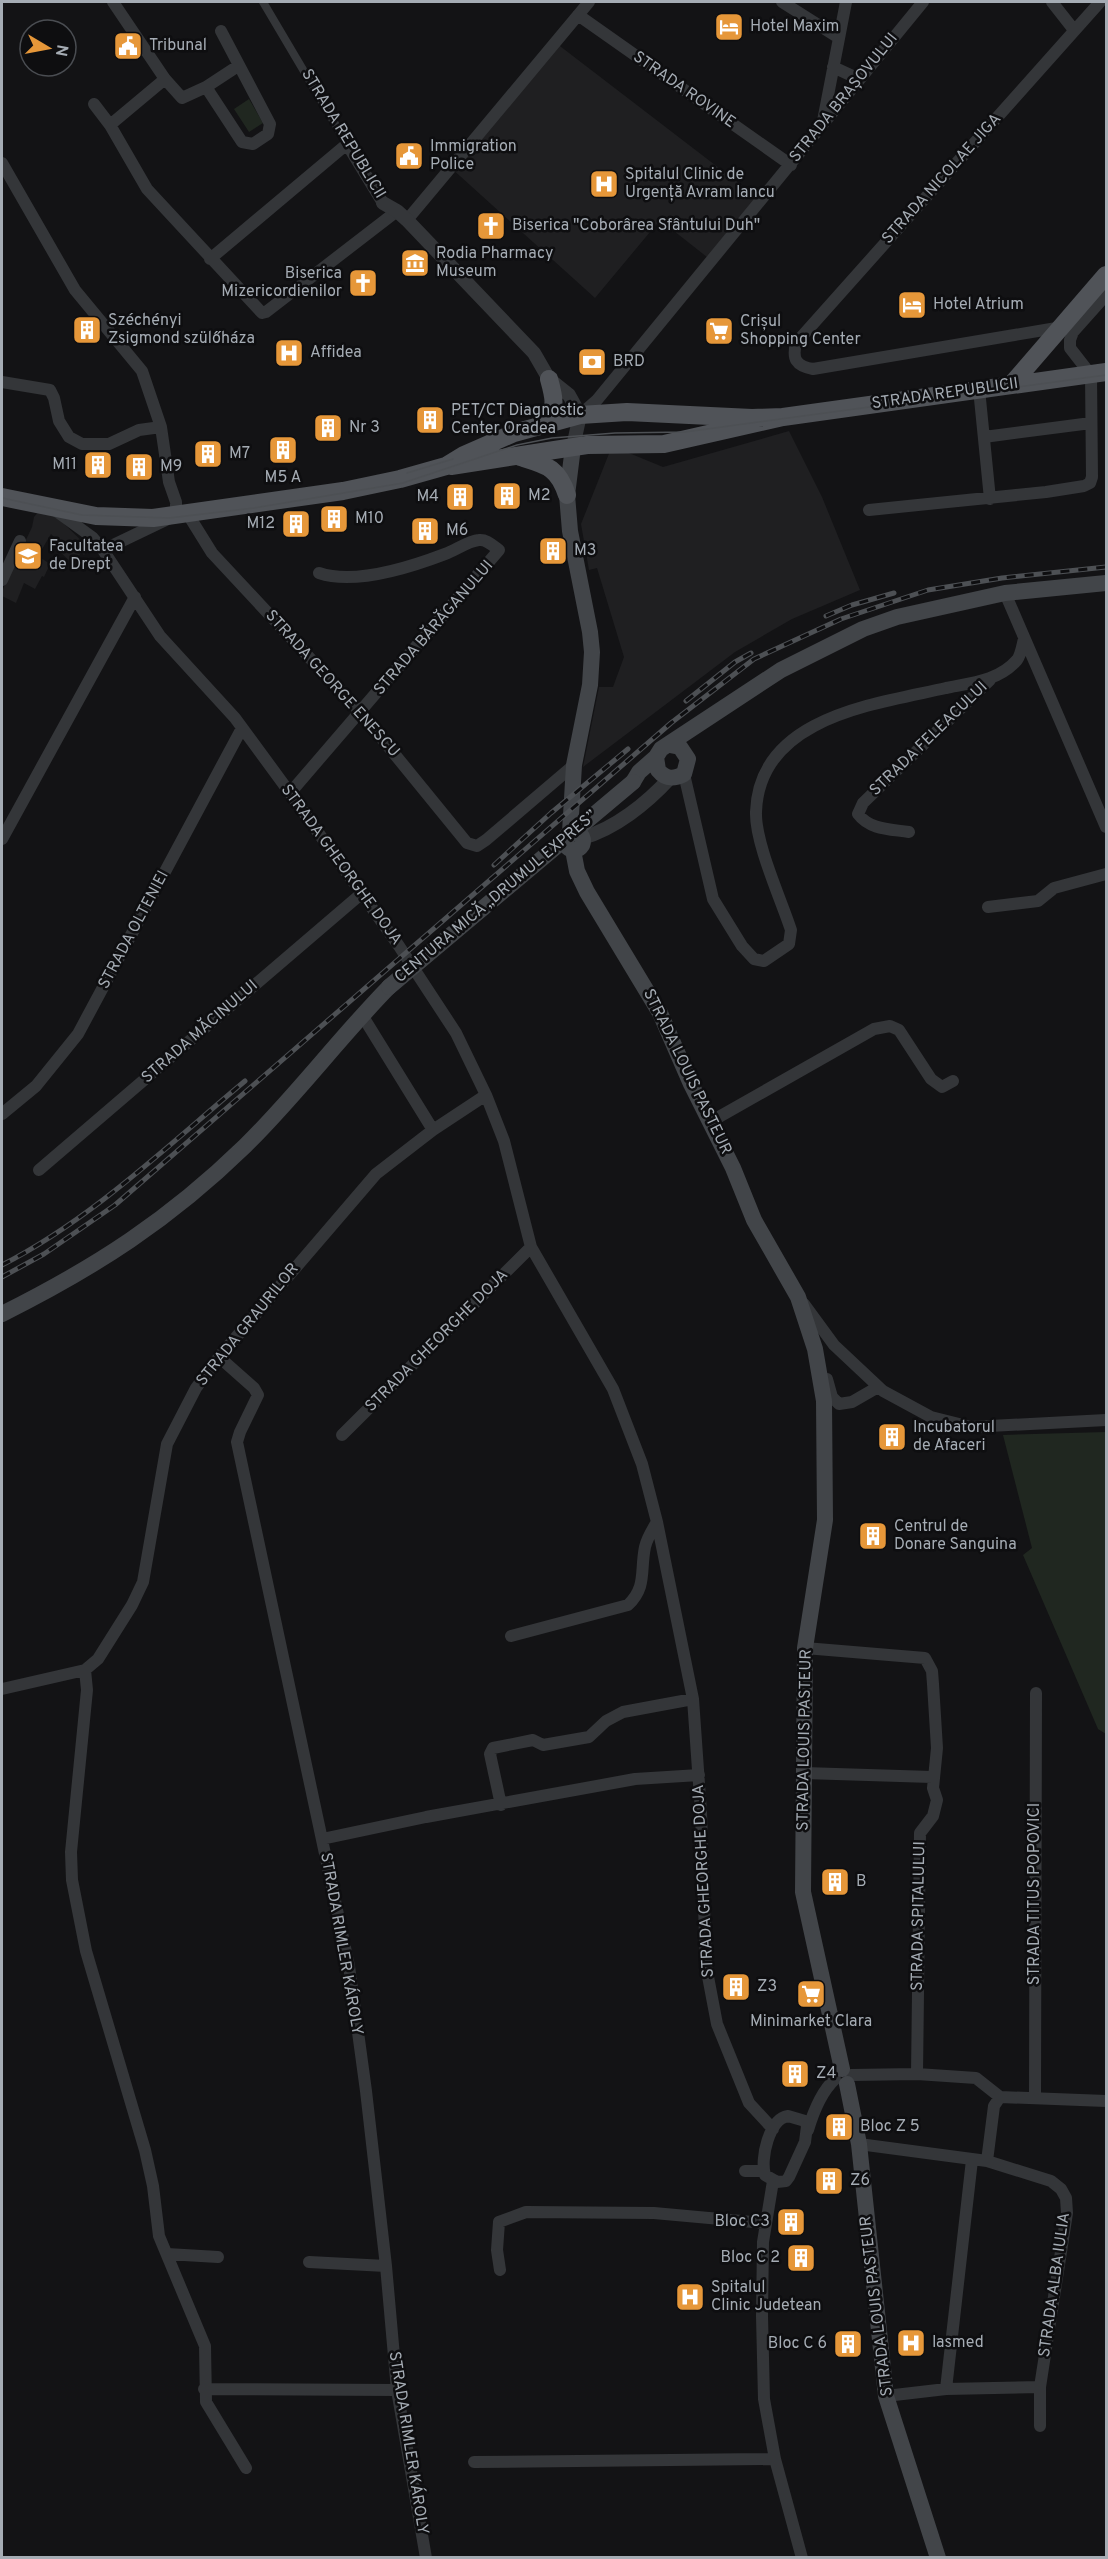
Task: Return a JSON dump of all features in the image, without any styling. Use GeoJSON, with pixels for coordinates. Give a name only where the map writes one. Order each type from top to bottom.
{"type":"FeatureCollection","features":[{"type":"Feature","properties":{"kind":"main road"},"geometry":{"type":"LineString","coordinates":[[1011,385],[1059,327],[1107,275]]}},
{"type":"Feature","properties":{"kind":"main road","name":"STRADA REPUBLICII"},"geometry":{"type":"LineString","coordinates":[[446,466],[502,438],[546,423],[664,444],[783,417],[1099,374]]}},
{"type":"Feature","properties":{"kind":"main road"},"geometry":{"type":"LineString","coordinates":[[546,423],[556,401],[549,379]]}},
{"type":"Feature","properties":{"kind":"main road","name":"STRADA REPUBLICII"},"geometry":{"type":"LineString","coordinates":[[446,466],[470,465],[518,456],[576,430],[627,412],[752,418],[783,417]]}},
{"type":"Feature","properties":{"kind":"main road","name":"STRADA LOUIS PASTEUR"},"geometry":{"type":"LineString","coordinates":[[576,430],[567,495],[570,531],[592,652],[590,685],[574,765],[577,871],[587,892],[660,1012],[690,1084],[734,1168],[754,1220],[798,1297],[817,1349],[824,1401],[822,1408],[825,1520],[805,1648],[803,1892],[859,2144],[886,2396],[938,2558]]}},
{"type":"Feature","properties":{"kind":"main road"},"geometry":{"type":"LineString","coordinates":[[518,456],[550,467],[558,474],[567,495]]}},
{"type":"Feature","properties":{"kind":"main road"},"geometry":{"type":"LineString","coordinates":[[2,497],[100,516],[153,518],[343,491],[446,466]]}},
{"type":"Feature","properties":{"kind":"main road"},"geometry":{"type":"LineString","coordinates":[[2,488],[71,504],[172,515]]}},
{"type":"Feature","properties":{"kind":"main road","name":"CENTURA MICĂ „DRUMUL EXPRES”"},"geometry":{"type":"LineString","coordinates":[[2,1314],[82,1272],[161,1220],[246,1145],[389,987],[633,782],[639,772],[666,770],[661,749],[704,722],[742,694],[781,670],[863,629],[897,617],[1005,592],[1107,583]]}},
{"type":"Feature","properties":{"kind":"main road"},"geometry":{"type":"LineString","coordinates":[[686,754],[704,722]]}},
{"type":"Feature","properties":{"kind":"main road"},"geometry":{"type":"LineString","coordinates":[[666,770],[688,764],[686,754],[680,747],[670,745]]}},
{"type":"Feature","properties":{"kind":"main road","name":"STRADA LOUIS PASTEUR"},"geometry":{"type":"LineString","coordinates":[[798,1297],[797,1325],[814,1395],[822,1408]]}},
{"type":"Feature","properties":{"kind":"street"},"geometry":{"type":"LineString","coordinates":[[113,2],[165,79],[182,98],[206,87],[238,66]]}},
{"type":"Feature","properties":{"kind":"street","name":"STRADA REPUBLICII"},"geometry":{"type":"LineString","coordinates":[[263,2],[383,203],[402,215],[534,353],[549,379],[569,395],[576,430]]}},
{"type":"Feature","properties":{"kind":"street"},"geometry":{"type":"LineString","coordinates":[[94,104],[110,126],[147,189],[261,313],[266,312],[402,215],[589,2]]}},
{"type":"Feature","properties":{"kind":"street"},"geometry":{"type":"LineString","coordinates":[[782,2],[838,38]]}},
{"type":"Feature","properties":{"kind":"street"},"geometry":{"type":"LineString","coordinates":[[823,122],[846,2]]}},
{"type":"Feature","properties":{"kind":"street","name":"STRADA BRAȘOVULUI"},"geometry":{"type":"LineString","coordinates":[[576,430],[597,400],[923,2]]}},
{"type":"Feature","properties":{"kind":"street"},"geometry":{"type":"LineString","coordinates":[[1052,2],[1074,30]]}},
{"type":"Feature","properties":{"kind":"street","name":"STRADA NICOLAE JIGA"},"geometry":{"type":"LineString","coordinates":[[1059,327],[813,369],[799,365],[794,360],[796,342],[1100,2]]}},
{"type":"Feature","properties":{"kind":"street","name":"STRADA ROVINE"},"geometry":{"type":"LineString","coordinates":[[578,15],[790,165]]}},
{"type":"Feature","properties":{"kind":"street"},"geometry":{"type":"LineString","coordinates":[[206,87],[242,142],[253,144],[268,134],[270,124],[221,31]]}},
{"type":"Feature","properties":{"kind":"street"},"geometry":{"type":"LineString","coordinates":[[833,67],[859,79]]}},
{"type":"Feature","properties":{"kind":"street"},"geometry":{"type":"LineString","coordinates":[[110,126],[165,79]]}},
{"type":"Feature","properties":{"kind":"street"},"geometry":{"type":"LineString","coordinates":[[210,259],[347,144]]}},
{"type":"Feature","properties":{"kind":"street"},"geometry":{"type":"LineString","coordinates":[[2,163],[75,290],[142,371],[161,427],[169,483],[176,502],[172,515],[103,550]]}},
{"type":"Feature","properties":{"kind":"street"},"geometry":{"type":"LineString","coordinates":[[869,510],[990,499],[1084,486],[1090,483],[1092,477],[1091,423],[1099,374],[1070,348],[1073,332],[1107,295]]}},
{"type":"Feature","properties":{"kind":"street"},"geometry":{"type":"LineString","coordinates":[[1059,327],[1080,324]]}},
{"type":"Feature","properties":{"kind":"street"},"geometry":{"type":"LineString","coordinates":[[2,382],[50,390],[54,398],[58,421],[69,437],[82,444],[108,444],[139,430],[161,427]]}},
{"type":"Feature","properties":{"kind":"street"},"geometry":{"type":"LineString","coordinates":[[979,389],[990,499]]}},
{"type":"Feature","properties":{"kind":"street"},"geometry":{"type":"LineString","coordinates":[[984,437],[1091,423]]}},
{"type":"Feature","properties":{"kind":"street","name":"STRADA GHEORGHE DOJA"},"geometry":{"type":"LineString","coordinates":[[50,506],[92,537],[160,636],[242,728],[399,946],[456,1033],[486,1095],[504,1141],[531,1247],[613,1389],[642,1464],[657,1522],[693,1699],[699,1774],[706,1966],[717,2024],[749,2103],[773,2129]]}},
{"type":"Feature","properties":{"kind":"street","name":"STRADA GEORGE ENESCU"},"geometry":{"type":"LineString","coordinates":[[172,515],[189,516],[212,553],[361,713],[467,843],[477,846],[486,840],[574,765]]}},
{"type":"Feature","properties":{"kind":"street","name":"STRADA BĂRĂGANULUI"},"geometry":{"type":"LineString","coordinates":[[290,794],[499,550],[488,542],[477,540],[444,555],[382,573],[352,577],[318,573]]}},
{"type":"Feature","properties":{"kind":"street"},"geometry":{"type":"LineString","coordinates":[[2,580],[20,541]]}},
{"type":"Feature","properties":{"kind":"street"},"geometry":{"type":"LineString","coordinates":[[1005,592],[1107,827]]}},
{"type":"Feature","properties":{"kind":"street"},"geometry":{"type":"LineString","coordinates":[[2,839],[135,597]]}},
{"type":"Feature","properties":{"kind":"street","name":"STRADA FELEACULUI"},"geometry":{"type":"LineString","coordinates":[[909,832],[877,827],[864,822],[858,814],[863,803],[992,679],[1019,658],[1024,639]]}},
{"type":"Feature","properties":{"kind":"street","name":"STRADA FELEACULUI"},"geometry":{"type":"LineString","coordinates":[[666,770],[713,899],[742,946],[754,959],[764,961],[779,953],[789,944],[791,930],[763,848],[756,814],[758,788],[775,756],[794,738],[825,720],[857,707],[992,679]]}},
{"type":"Feature","properties":{"kind":"street","name":"STRADA OLTENIEI"},"geometry":{"type":"LineString","coordinates":[[2,1114],[36,1086],[78,1034],[242,728]]}},
{"type":"Feature","properties":{"kind":"street"},"geometry":{"type":"LineString","coordinates":[[575,840],[609,826],[647,798],[666,770]]}},
{"type":"Feature","properties":{"kind":"street"},"geometry":{"type":"LineString","coordinates":[[988,907],[1038,901],[1054,888],[1107,874]]}},
{"type":"Feature","properties":{"kind":"street","name":"STRADA MĂCINULUI"},"geometry":{"type":"LineString","coordinates":[[39,1170],[361,894]]}},
{"type":"Feature","properties":{"kind":"street"},"geometry":{"type":"LineString","coordinates":[[362,1015],[433,1130]]}},
{"type":"Feature","properties":{"kind":"street"},"geometry":{"type":"LineString","coordinates":[[710,1122],[874,1029],[890,1026],[899,1030],[931,1079],[942,1087],[953,1081]]}},
{"type":"Feature","properties":{"kind":"street","name":"STRADA GRAURILOR"},"geometry":{"type":"LineString","coordinates":[[85,1670],[98,1659],[139,1590],[167,1444],[196,1388],[219,1357],[376,1174],[433,1130],[486,1095]]}},
{"type":"Feature","properties":{"kind":"street","name":"STRADA GHEORGHE DOJA"},"geometry":{"type":"LineString","coordinates":[[342,1436],[531,1247]]}},
{"type":"Feature","properties":{"kind":"street"},"geometry":{"type":"LineString","coordinates":[[798,1297],[834,1345],[878,1387],[932,1417],[971,1427],[1107,1420]]}},
{"type":"Feature","properties":{"kind":"street"},"geometry":{"type":"LineString","coordinates":[[834,1345],[817,1349],[832,1397],[840,1404],[852,1402],[878,1387]]}},
{"type":"Feature","properties":{"kind":"street","name":"STRADA RIMLER KÁROLY"},"geometry":{"type":"LineString","coordinates":[[219,1357],[254,1388],[258,1395],[237,1442],[349,1966],[386,2266],[397,2390],[426,2558]]}},
{"type":"Feature","properties":{"kind":"street"},"geometry":{"type":"LineString","coordinates":[[511,1636],[628,1605],[638,1595],[642,1581],[645,1547],[657,1522]]}},
{"type":"Feature","properties":{"kind":"street","name":"STRADA SPITALULUI"},"geometry":{"type":"LineString","coordinates":[[805,1648],[925,1658],[932,1671],[937,1748],[932,1777],[937,1800],[936,1809],[920,1833],[916,2074]]}},
{"type":"Feature","properties":{"kind":"street"},"geometry":{"type":"LineString","coordinates":[[2,1689],[85,1670],[87,1690],[71,1852],[72,1880],[86,1952],[145,2150],[153,2186],[159,2236],[205,2346],[204,2390],[212,2415],[246,2468]]}},
{"type":"Feature","properties":{"kind":"street","name":"STRADA TITUS POPOVICI"},"geometry":{"type":"LineString","coordinates":[[1035,2096],[1036,1692]]}},
{"type":"Feature","properties":{"kind":"street"},"geometry":{"type":"LineString","coordinates":[[501,1805],[490,1754],[494,1748],[533,1740],[543,1745],[589,1737],[606,1721],[623,1712],[693,1699]]}},
{"type":"Feature","properties":{"kind":"street"},"geometry":{"type":"LineString","coordinates":[[804,1773],[932,1777]]}},
{"type":"Feature","properties":{"kind":"street","name":"STRADA GHEORGHE DOJA"},"geometry":{"type":"LineString","coordinates":[[322,1839],[426,1817],[636,1779],[699,1774]]}},
{"type":"Feature","properties":{"kind":"street"},"geometry":{"type":"LineString","coordinates":[[782,2117],[773,2129],[764,2159],[764,2171],[772,2181],[782,2182],[789,2177],[814,2110],[827,2088],[844,2077],[916,2074],[976,2078],[1000,2097],[1035,2096],[1107,2101]]}},
{"type":"Feature","properties":{"kind":"street"},"geometry":{"type":"LineString","coordinates":[[987,2161],[994,2106],[1000,2097]]}},
{"type":"Feature","properties":{"kind":"street"},"geometry":{"type":"LineString","coordinates":[[799,2118],[814,2110]]}},
{"type":"Feature","properties":{"kind":"street"},"geometry":{"type":"LineString","coordinates":[[763,2118],[799,2118],[805,2121],[807,2132]]}},
{"type":"Feature","properties":{"kind":"street","name":"STRADA ALBA IULIA"},"geometry":{"type":"LineString","coordinates":[[859,2144],[987,2161],[1051,2181],[1061,2189],[1066,2199],[1067,2213],[1040,2388],[1040,2426]]}},
{"type":"Feature","properties":{"kind":"street"},"geometry":{"type":"LineString","coordinates":[[946,2389],[972,2160]]}},
{"type":"Feature","properties":{"kind":"street"},"geometry":{"type":"LineString","coordinates":[[745,2171],[764,2171]]}},
{"type":"Feature","properties":{"kind":"street"},"geometry":{"type":"LineString","coordinates":[[772,2181],[765,2223],[762,2316],[764,2399],[775,2459],[802,2557],[796,2558]]}},
{"type":"Feature","properties":{"kind":"street"},"geometry":{"type":"LineString","coordinates":[[500,2270],[496,2250],[499,2222],[526,2212],[654,2213],[765,2223]]}},
{"type":"Feature","properties":{"kind":"street"},"geometry":{"type":"LineString","coordinates":[[167,2254],[218,2257]]}},
{"type":"Feature","properties":{"kind":"street"},"geometry":{"type":"LineString","coordinates":[[309,2262],[386,2266]]}},
{"type":"Feature","properties":{"kind":"street"},"geometry":{"type":"LineString","coordinates":[[886,2396],[946,2389],[1040,2388]]}},
{"type":"Feature","properties":{"kind":"street"},"geometry":{"type":"LineString","coordinates":[[204,2390],[397,2390]]}},
{"type":"Feature","properties":{"kind":"street"},"geometry":{"type":"LineString","coordinates":[[474,2462],[775,2459]]}},
{"type":"Feature","properties":{"kind":"shaded area","name":"Spitalul Clinic de Urgență Avram Iancu"},"geometry":{"type":"Polygon","coordinates":[[[556,43],[762,201],[712,261],[660,220],[595,298],[450,167],[556,43]]]}},
{"type":"Feature","properties":{"kind":"shaded area"},"geometry":{"type":"Polygon","coordinates":[[[249,99],[263,123],[249,132],[234,109],[249,99]]]}},
{"type":"Feature","properties":{"kind":"shaded area"},"geometry":{"type":"Polygon","coordinates":[[[789,431],[822,497],[860,590],[792,619],[735,652],[583,767],[599,687],[613,687],[624,657],[597,568],[589,570],[581,524],[612,446],[663,467],[789,431]]]}},
{"type":"Feature","properties":{"kind":"shaded area","name":"Facultatea de Drept"},"geometry":{"type":"Polygon","coordinates":[[[40,510],[55,515],[89,548],[84,555],[82,553],[79,555],[83,560],[76,567],[57,549],[61,544],[51,534],[38,556],[50,564],[44,577],[42,576],[35,589],[24,583],[16,603],[2,596],[2,591],[32,527],[34,517],[40,510]]]}},
{"type":"Feature","properties":{"kind":"shaded area"},"geometry":{"type":"Polygon","coordinates":[[[1106,1432],[1106,1734],[1098,1729],[1023,1555],[1032,1548],[1003,1435],[1106,1432]]]}},
{"type":"Feature","properties":{"kind":"tram line"},"geometry":{"type":"LineString","coordinates":[[2,498],[82,515],[169,518],[254,508],[403,483],[517,445],[552,438],[615,433],[685,432],[1106,375]]}},
{"type":"Feature","properties":{"kind":"tram line"},"geometry":{"type":"LineString","coordinates":[[407,473],[453,459]]}},
{"type":"Feature","properties":{"kind":"railway"},"geometry":{"type":"LineString","coordinates":[[2,1277],[44,1254],[115,1205],[671,723],[754,659],[841,619],[928,590],[1002,578],[1106,567]]}},
{"type":"Feature","properties":{"kind":"railway"},"geometry":{"type":"LineString","coordinates":[[826,616],[852,605],[894,593]]}},
{"type":"Feature","properties":{"kind":"railway"},"geometry":{"type":"LineString","coordinates":[[686,701],[735,662],[751,653]]}},
{"type":"Feature","properties":{"kind":"railway"},"geometry":{"type":"LineString","coordinates":[[494,865],[551,813],[628,749]]}},
{"type":"Feature","properties":{"kind":"railway"},"geometry":{"type":"LineString","coordinates":[[2,1265],[35,1247],[98,1204],[245,1081]]}},
{"type":"Feature","properties":{"kind":"place","name":"Hotel Maxim"},"geometry":{"type":"Point","coordinates":[729,27]}},
{"type":"Feature","properties":{"kind":"place","name":"Tribunal"},"geometry":{"type":"Point","coordinates":[128,46]}},
{"type":"Feature","properties":{"kind":"place","name":"Immigration Police"},"geometry":{"type":"Point","coordinates":[409,156]}},
{"type":"Feature","properties":{"kind":"place","name":"Spitalul Clinic de Urgență Avram Iancu"},"geometry":{"type":"Point","coordinates":[604,184]}},
{"type":"Feature","properties":{"kind":"place","name":"Biserica \"Coborârea Sfântului Duh\""},"geometry":{"type":"Point","coordinates":[491,226]}},
{"type":"Feature","properties":{"kind":"place","name":"Rodia Pharmacy Museum"},"geometry":{"type":"Point","coordinates":[415,263]}},
{"type":"Feature","properties":{"kind":"place","name":"Biserica Mizericordienilor"},"geometry":{"type":"Point","coordinates":[363,283]}},
{"type":"Feature","properties":{"kind":"place","name":"Hotel Atrium"},"geometry":{"type":"Point","coordinates":[912,305]}},
{"type":"Feature","properties":{"kind":"place","name":"Széchényi Zsigmond szülőháza"},"geometry":{"type":"Point","coordinates":[87,330]}},
{"type":"Feature","properties":{"kind":"place","name":"Crișul Shopping Center"},"geometry":{"type":"Point","coordinates":[719,331]}},
{"type":"Feature","properties":{"kind":"place","name":"Affidea"},"geometry":{"type":"Point","coordinates":[289,353]}},
{"type":"Feature","properties":{"kind":"place","name":"BRD"},"geometry":{"type":"Point","coordinates":[592,362]}},
{"type":"Feature","properties":{"kind":"place","name":"PET/CT Diagnostic Center Oradea"},"geometry":{"type":"Point","coordinates":[430,420]}},
{"type":"Feature","properties":{"kind":"place","name":"Nr 3"},"geometry":{"type":"Point","coordinates":[328,428]}},
{"type":"Feature","properties":{"kind":"place","name":"M5 A"},"geometry":{"type":"Point","coordinates":[283,450]}},
{"type":"Feature","properties":{"kind":"place","name":"M7"},"geometry":{"type":"Point","coordinates":[208,454]}},
{"type":"Feature","properties":{"kind":"place","name":"M11"},"geometry":{"type":"Point","coordinates":[98,465]}},
{"type":"Feature","properties":{"kind":"place","name":"M9"},"geometry":{"type":"Point","coordinates":[139,467]}},
{"type":"Feature","properties":{"kind":"place","name":"M2"},"geometry":{"type":"Point","coordinates":[507,496]}},
{"type":"Feature","properties":{"kind":"place","name":"M4"},"geometry":{"type":"Point","coordinates":[460,497]}},
{"type":"Feature","properties":{"kind":"place","name":"M10"},"geometry":{"type":"Point","coordinates":[334,519]}},
{"type":"Feature","properties":{"kind":"place","name":"M12"},"geometry":{"type":"Point","coordinates":[296,524]}},
{"type":"Feature","properties":{"kind":"place","name":"M6"},"geometry":{"type":"Point","coordinates":[425,531]}},
{"type":"Feature","properties":{"kind":"place","name":"M3"},"geometry":{"type":"Point","coordinates":[553,551]}},
{"type":"Feature","properties":{"kind":"place","name":"Facultatea de Drept"},"geometry":{"type":"Point","coordinates":[28,556]}},
{"type":"Feature","properties":{"kind":"place","name":"Incubatorul de Afaceri"},"geometry":{"type":"Point","coordinates":[892,1437]}},
{"type":"Feature","properties":{"kind":"place","name":"Centrul de Donare Sanguina"},"geometry":{"type":"Point","coordinates":[873,1536]}},
{"type":"Feature","properties":{"kind":"place","name":"B"},"geometry":{"type":"Point","coordinates":[835,1882]}},
{"type":"Feature","properties":{"kind":"place","name":"Z3"},"geometry":{"type":"Point","coordinates":[736,1987]}},
{"type":"Feature","properties":{"kind":"place","name":"Minimarket Clara"},"geometry":{"type":"Point","coordinates":[811,1994]}},
{"type":"Feature","properties":{"kind":"place","name":"Z4"},"geometry":{"type":"Point","coordinates":[795,2074]}},
{"type":"Feature","properties":{"kind":"place","name":"Bloc Z 5"},"geometry":{"type":"Point","coordinates":[839,2127]}},
{"type":"Feature","properties":{"kind":"place","name":"Z6"},"geometry":{"type":"Point","coordinates":[829,2181]}},
{"type":"Feature","properties":{"kind":"place","name":"Bloc C3"},"geometry":{"type":"Point","coordinates":[791,2222]}},
{"type":"Feature","properties":{"kind":"place","name":"Bloc C 2"},"geometry":{"type":"Point","coordinates":[801,2258]}},
{"type":"Feature","properties":{"kind":"place","name":"Spitalul Clinic Judetean"},"geometry":{"type":"Point","coordinates":[690,2297]}},
{"type":"Feature","properties":{"kind":"place","name":"Iasmed"},"geometry":{"type":"Point","coordinates":[911,2343]}},
{"type":"Feature","properties":{"kind":"place","name":"Bloc C 6"},"geometry":{"type":"Point","coordinates":[848,2344]}}]}
